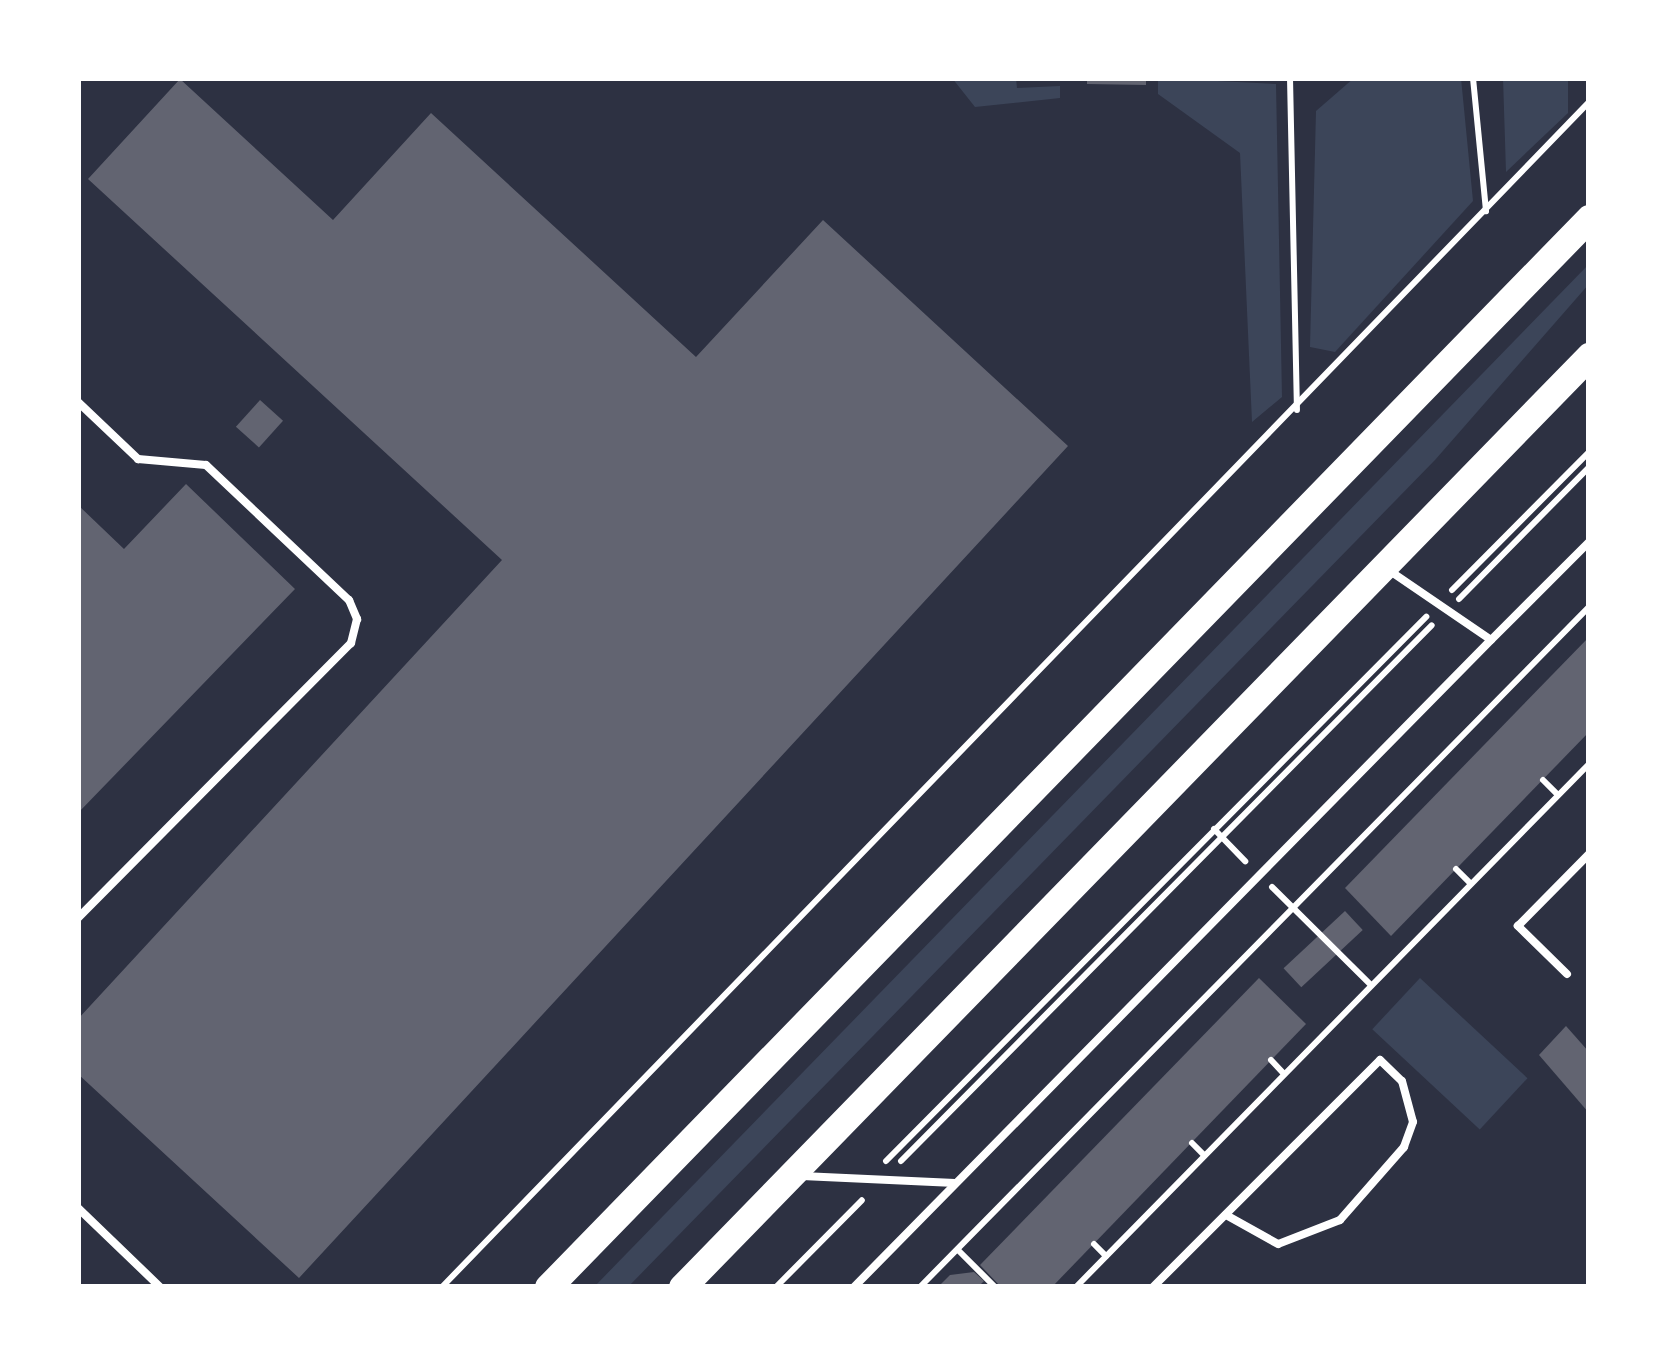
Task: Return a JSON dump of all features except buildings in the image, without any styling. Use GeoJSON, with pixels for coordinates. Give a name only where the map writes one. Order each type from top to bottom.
{"type":"FeatureCollection","features":[{"type":"Feature","properties":{"kind":"main road"},"geometry":{"type":"LineString","coordinates":[[548,1287],[1589,218]]}},
{"type":"Feature","properties":{"kind":"main road"},"geometry":{"type":"LineString","coordinates":[[682,1287],[1589,356]]}},
{"type":"Feature","properties":{"kind":"lane"},"geometry":{"type":"LineString","coordinates":[[78,402],[138,459],[206,465],[350,601],[357,619],[351,643],[78,918]]}},
{"type":"Feature","properties":{"kind":"lane"},"geometry":{"type":"LineString","coordinates":[[854,1287],[1589,542]]}},
{"type":"Feature","properties":{"kind":"lane"},"geometry":{"type":"LineString","coordinates":[[1384,567],[1491,640]]}},
{"type":"Feature","properties":{"kind":"lane"},"geometry":{"type":"LineString","coordinates":[[1567,974],[1517,926],[1589,854]]}},
{"type":"Feature","properties":{"kind":"lane"},"geometry":{"type":"LineString","coordinates":[[1153,1287],[1380,1060],[1402,1081],[1413,1122],[1404,1147],[1340,1220],[1278,1244],[1226,1215]]}},
{"type":"Feature","properties":{"kind":"lane"},"geometry":{"type":"LineString","coordinates":[[791,1175],[956,1183]]}},
{"type":"Feature","properties":{"kind":"lane"},"geometry":{"type":"LineString","coordinates":[[78,1208],[160,1287]]}},
{"type":"Feature","properties":{"kind":"path"},"geometry":{"type":"LineString","coordinates":[[1290,78],[1297,411]]}},
{"type":"Feature","properties":{"kind":"path"},"geometry":{"type":"LineString","coordinates":[[1473,78],[1486,212]]}},
{"type":"Feature","properties":{"kind":"path"},"geometry":{"type":"LineString","coordinates":[[442,1287],[1297,411],[1589,102]]}},
{"type":"Feature","properties":{"kind":"path"},"geometry":{"type":"LineString","coordinates":[[776,1287],[1222,838],[1589,452]]}},
{"type":"Feature","properties":{"kind":"path"},"geometry":{"type":"LineString","coordinates":[[863,1199],[868,1179],[1214,830],[1589,467]]}},
{"type":"Feature","properties":{"kind":"path"},"geometry":{"type":"LineString","coordinates":[[920,1287],[1589,607]]}},
{"type":"Feature","properties":{"kind":"path"},"geometry":{"type":"LineString","coordinates":[[1076,1287],[1589,764]]}},
{"type":"Feature","properties":{"kind":"path"},"geometry":{"type":"LineString","coordinates":[[1543,780],[1558,795]]}},
{"type":"Feature","properties":{"kind":"path"},"geometry":{"type":"LineString","coordinates":[[1214,830],[1371,985]]}},
{"type":"Feature","properties":{"kind":"path"},"geometry":{"type":"LineString","coordinates":[[1456,869],[1470,883]]}},
{"type":"Feature","properties":{"kind":"path"},"geometry":{"type":"LineString","coordinates":[[1271,1060],[1283,1073]]}},
{"type":"Feature","properties":{"kind":"path"},"geometry":{"type":"LineString","coordinates":[[1192,1143],[1204,1155]]}},
{"type":"Feature","properties":{"kind":"path"},"geometry":{"type":"LineString","coordinates":[[1094,1244],[1106,1256]]}},
{"type":"Feature","properties":{"kind":"path"},"geometry":{"type":"LineString","coordinates":[[958,1251],[995,1287]]}},
{"type":"Feature","properties":{"kind":"shaded area"},"geometry":{"type":"Polygon","coordinates":[[[952,78],[1016,78],[1017,88],[1060,86],[1060,98],[975,107],[952,78]]]}},
{"type":"Feature","properties":{"kind":"shaded area"},"geometry":{"type":"Polygon","coordinates":[[[1158,78],[1276,84],[1282,397],[1252,422],[1240,153],[1158,94],[1158,78]]]}},
{"type":"Feature","properties":{"kind":"shaded area"},"geometry":{"type":"Polygon","coordinates":[[[1354,78],[1461,78],[1473,201],[1335,352],[1310,347],[1316,111],[1354,78]]]}},
{"type":"Feature","properties":{"kind":"shaded area"},"geometry":{"type":"Polygon","coordinates":[[[1503,78],[1568,78],[1568,113],[1506,172],[1503,78]]]}},
{"type":"Feature","properties":{"kind":"shaded area"},"geometry":{"type":"Polygon","coordinates":[[[1589,264],[1589,284],[1435,460],[628,1287],[594,1287],[1589,264]]]}},
{"type":"Feature","properties":{"kind":"shaded area"},"geometry":{"type":"Polygon","coordinates":[[[1420,978],[1528,1078],[1480,1129],[1372,1029],[1420,978]]]}}]}
